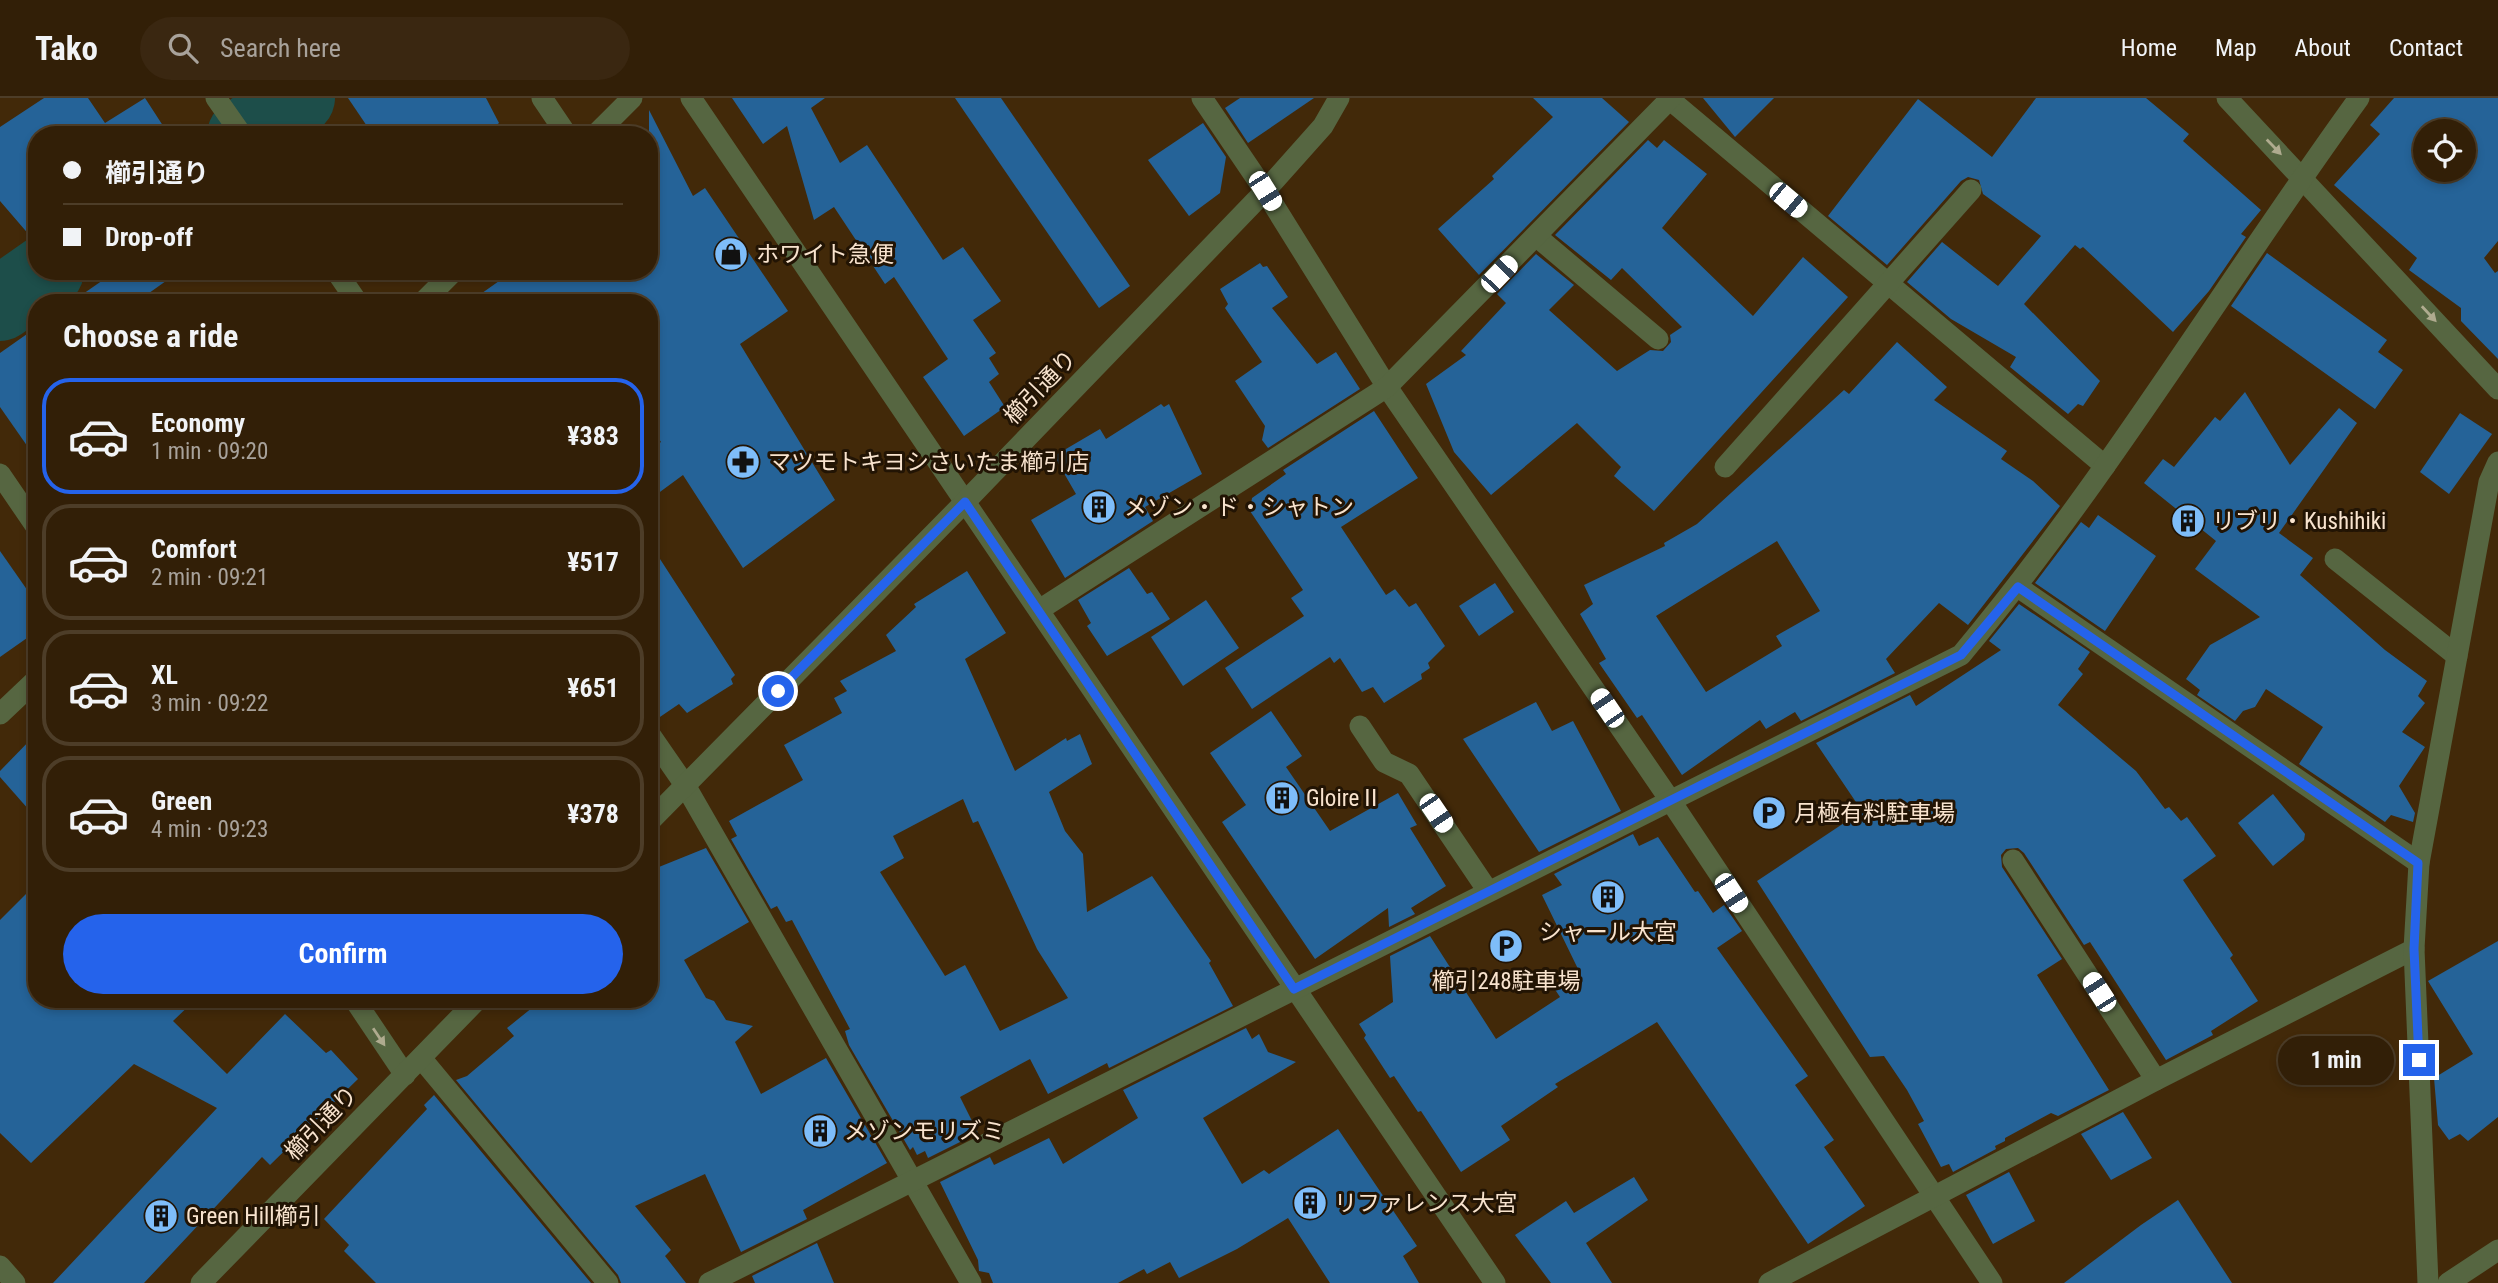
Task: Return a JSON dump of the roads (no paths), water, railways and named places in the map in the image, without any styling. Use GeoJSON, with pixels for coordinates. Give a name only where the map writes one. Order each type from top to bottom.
{"type":"FeatureCollection","features":[{"type":"Feature","properties":{"kind":"street"},"geometry":{"type":"LineString","coordinates":[[216,98],[236,126]]}},
{"type":"Feature","properties":{"kind":"street"},"geometry":{"type":"LineString","coordinates":[[542,98],[561,126]]}},
{"type":"Feature","properties":{"kind":"street"},"geometry":{"type":"LineString","coordinates":[[604,126],[632,98]]}},
{"type":"Feature","properties":{"kind":"street"},"geometry":{"type":"LineString","coordinates":[[691,98],[1495,1283]]}},
{"type":"Feature","properties":{"kind":"street"},"geometry":{"type":"LineString","coordinates":[[1202,98],[1265,191],[1387,387],[1670,800],[1992,1283]]}},
{"type":"Feature","properties":{"kind":"street","name":"櫛引通り"},"geometry":{"type":"LineString","coordinates":[[658,813],[965,502],[1265,191],[1322,126],[1339,98]]}},
{"type":"Feature","properties":{"kind":"street"},"geometry":{"type":"LineString","coordinates":[[2227,98],[2498,389]]}},
{"type":"Feature","properties":{"kind":"street"},"geometry":{"type":"LineString","coordinates":[[709,1283],[1961,655],[2018,587],[2105,466],[2359,98]]}},
{"type":"Feature","properties":{"kind":"street"},"geometry":{"type":"LineString","coordinates":[[1039,610],[1387,387],[1670,99],[1886,284],[2105,466]]}},
{"type":"Feature","properties":{"kind":"street"},"geometry":{"type":"LineString","coordinates":[[1725,467],[1971,190]]}},
{"type":"Feature","properties":{"kind":"street"},"geometry":{"type":"LineString","coordinates":[[1536,236],[1658,339]]}},
{"type":"Feature","properties":{"kind":"street"},"geometry":{"type":"LineString","coordinates":[[431,294],[445,280]]}},
{"type":"Feature","properties":{"kind":"street"},"geometry":{"type":"LineString","coordinates":[[2428,1283],[2414,949],[2418,863],[2489,482],[2498,462]]}},
{"type":"Feature","properties":{"kind":"street"},"geometry":{"type":"LineString","coordinates":[[0,474],[28,515]]}},
{"type":"Feature","properties":{"kind":"street"},"geometry":{"type":"LineString","coordinates":[[2334,559],[2456,656]]}},
{"type":"Feature","properties":{"kind":"street"},"geometry":{"type":"LineString","coordinates":[[2018,587],[2418,863]]}},
{"type":"Feature","properties":{"kind":"street"},"geometry":{"type":"LineString","coordinates":[[0,714],[28,688]]}},
{"type":"Feature","properties":{"kind":"street"},"geometry":{"type":"LineString","coordinates":[[1360,726],[1384,762],[1409,774],[1488,891]]}},
{"type":"Feature","properties":{"kind":"street"},"geometry":{"type":"LineString","coordinates":[[658,746],[685,785],[971,1283]]}},
{"type":"Feature","properties":{"kind":"street"},"geometry":{"type":"LineString","coordinates":[[2013,860],[2157,1080]]}},
{"type":"Feature","properties":{"kind":"street"},"geometry":{"type":"LineString","coordinates":[[1769,1283],[1932,1196],[2414,949]]}},
{"type":"Feature","properties":{"kind":"street"},"geometry":{"type":"LineString","coordinates":[[360,1008],[405,1075]]}},
{"type":"Feature","properties":{"kind":"street","name":"櫛引通り"},"geometry":{"type":"LineString","coordinates":[[201,1283],[469,1008]]}},
{"type":"Feature","properties":{"kind":"street"},"geometry":{"type":"LineString","coordinates":[[421,1058],[608,1283]]}},
{"type":"Feature","properties":{"kind":"street"},"geometry":{"type":"LineString","coordinates":[[2448,1283],[2498,1250]]}},
{"type":"Feature","properties":{"kind":"street"},"geometry":{"type":"LineString","coordinates":[[0,1266],[15,1283]]}},
{"type":"Feature","properties":{"kind":"waterway"},"geometry":{"type":"LineString","coordinates":[[257,126],[298,98]]}},
{"type":"Feature","properties":{"kind":"waterway"},"geometry":{"type":"LineString","coordinates":[[0,304],[34,280]]}},
{"type":"Feature","properties":{"kind":"place","name":"ホワイト急便"},"geometry":{"type":"Point","coordinates":[731,254]}},
{"type":"Feature","properties":{"kind":"place","name":"マツモトキヨシさいたま櫛引店"},"geometry":{"type":"Point","coordinates":[743,462]}},
{"type":"Feature","properties":{"kind":"place","name":"メゾン・ド・シャトン"},"geometry":{"type":"Point","coordinates":[1099,507]}},
{"type":"Feature","properties":{"kind":"place","name":"リブリ・Kushihiki"},"geometry":{"type":"Point","coordinates":[2188,521]}},
{"type":"Feature","properties":{"kind":"place","name":"GloireⅡ"},"geometry":{"type":"Point","coordinates":[1282,798]}},
{"type":"Feature","properties":{"kind":"place","name":"月極有料駐車場"},"geometry":{"type":"Point","coordinates":[1769,813]}},
{"type":"Feature","properties":{"kind":"place","name":"シャール大宮"},"geometry":{"type":"Point","coordinates":[1608,897]}},
{"type":"Feature","properties":{"kind":"place","name":"櫛引248駐車場"},"geometry":{"type":"Point","coordinates":[1506,946]}},
{"type":"Feature","properties":{"kind":"place","name":"メゾンモリズミ"},"geometry":{"type":"Point","coordinates":[820,1131]}},
{"type":"Feature","properties":{"kind":"place","name":"リファレンス大宮"},"geometry":{"type":"Point","coordinates":[1310,1203]}},
{"type":"Feature","properties":{"kind":"place","name":"Green Hill櫛引"},"geometry":{"type":"Point","coordinates":[161,1216]}}]}
